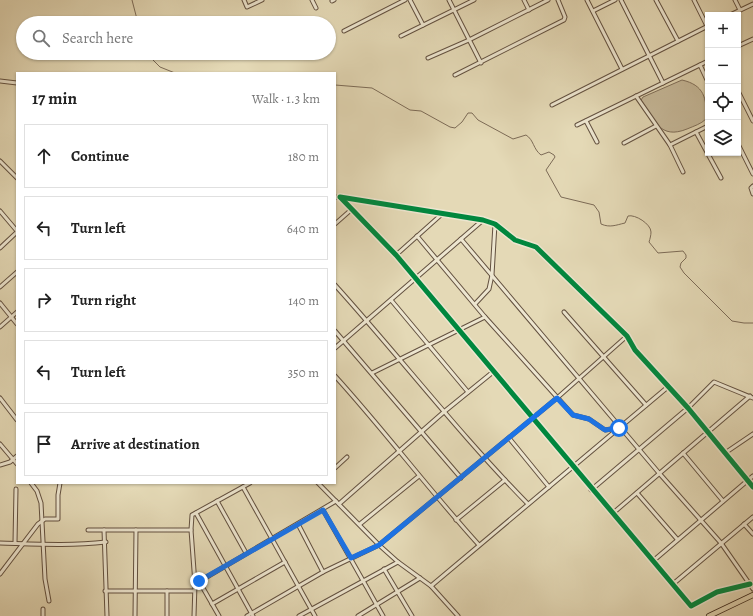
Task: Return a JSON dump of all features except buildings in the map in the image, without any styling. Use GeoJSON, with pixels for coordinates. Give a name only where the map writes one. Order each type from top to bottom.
{"type":"FeatureCollection","features":[{"type":"Feature","properties":{"kind":"main road"},"geometry":{"type":"LineString","coordinates":[[709,616],[753,595]]}},
{"type":"Feature","properties":{"kind":"street"},"geometry":{"type":"LineString","coordinates":[[244,0],[247,7],[262,0]]}},
{"type":"Feature","properties":{"kind":"street"},"geometry":{"type":"LineString","coordinates":[[312,0],[316,8]]}},
{"type":"Feature","properties":{"kind":"street"},"geometry":{"type":"LineString","coordinates":[[344,31],[405,0]]}},
{"type":"Feature","properties":{"kind":"street"},"geometry":{"type":"LineString","coordinates":[[410,0],[423,25]]}},
{"type":"Feature","properties":{"kind":"street"},"geometry":{"type":"LineString","coordinates":[[449,0],[481,63]]}},
{"type":"Feature","properties":{"kind":"street"},"geometry":{"type":"LineString","coordinates":[[401,36],[474,0]]}},
{"type":"Feature","properties":{"kind":"street"},"geometry":{"type":"LineString","coordinates":[[524,0],[528,10]]}},
{"type":"Feature","properties":{"kind":"street"},"geometry":{"type":"LineString","coordinates":[[428,58],[469,40],[548,0]]}},
{"type":"Feature","properties":{"kind":"street"},"geometry":{"type":"LineString","coordinates":[[455,75],[564,20],[566,17],[558,0]]}},
{"type":"Feature","properties":{"kind":"street"},"geometry":{"type":"LineString","coordinates":[[587,0],[622,69]]}},
{"type":"Feature","properties":{"kind":"street"},"geometry":{"type":"LineString","coordinates":[[593,11],[615,0]]}},
{"type":"Feature","properties":{"kind":"street"},"geometry":{"type":"LineString","coordinates":[[621,0],[663,83]]}},
{"type":"Feature","properties":{"kind":"street"},"geometry":{"type":"LineString","coordinates":[[656,0],[678,41]]}},
{"type":"Feature","properties":{"kind":"street"},"geometry":{"type":"LineString","coordinates":[[694,0],[705,21]]}},
{"type":"Feature","properties":{"kind":"street"},"geometry":{"type":"LineString","coordinates":[[735,0],[740,10]]}},
{"type":"Feature","properties":{"kind":"street"},"geometry":{"type":"LineString","coordinates":[[736,12],[753,4]]}},
{"type":"Feature","properties":{"kind":"street"},"geometry":{"type":"LineString","coordinates":[[552,105],[649,55],[705,28]]}},
{"type":"Feature","properties":{"kind":"street"},"geometry":{"type":"LineString","coordinates":[[741,45],[753,40]]}},
{"type":"Feature","properties":{"kind":"street"},"geometry":{"type":"LineString","coordinates":[[577,125],[705,62]]}},
{"type":"Feature","properties":{"kind":"street"},"geometry":{"type":"LineString","coordinates":[[700,65],[705,76]]}},
{"type":"Feature","properties":{"kind":"street"},"geometry":{"type":"LineString","coordinates":[[0,81],[16,83]]}},
{"type":"Feature","properties":{"kind":"street"},"geometry":{"type":"LineString","coordinates":[[636,96],[670,145],[683,172]]}},
{"type":"Feature","properties":{"kind":"street"},"geometry":{"type":"LineString","coordinates":[[741,96],[751,114],[753,121]]}},
{"type":"Feature","properties":{"kind":"street"},"geometry":{"type":"LineString","coordinates":[[586,120],[596,142]]}},
{"type":"Feature","properties":{"kind":"street"},"geometry":{"type":"LineString","coordinates":[[624,143],[656,126]]}},
{"type":"Feature","properties":{"kind":"street"},"geometry":{"type":"LineString","coordinates":[[670,145],[705,128]]}},
{"type":"Feature","properties":{"kind":"street"},"geometry":{"type":"LineString","coordinates":[[696,132],[721,178]]}},
{"type":"Feature","properties":{"kind":"street"},"geometry":{"type":"LineString","coordinates":[[741,150],[753,174]]}},
{"type":"Feature","properties":{"kind":"street"},"geometry":{"type":"LineString","coordinates":[[0,161],[16,177]]}},
{"type":"Feature","properties":{"kind":"street"},"geometry":{"type":"LineString","coordinates":[[753,186],[751,188],[753,194]]}},
{"type":"Feature","properties":{"kind":"street"},"geometry":{"type":"LineString","coordinates":[[336,197],[483,220],[495,224],[515,240],[536,247],[628,336],[636,350],[688,408],[753,487]]}},
{"type":"Feature","properties":{"kind":"street"},"geometry":{"type":"LineString","coordinates":[[341,198],[396,255],[591,490],[691,606],[717,592],[750,584]]}},
{"type":"Feature","properties":{"kind":"street"},"geometry":{"type":"LineString","coordinates":[[336,223],[352,208]]}},
{"type":"Feature","properties":{"kind":"street"},"geometry":{"type":"LineString","coordinates":[[0,211],[16,231]]}},
{"type":"Feature","properties":{"kind":"street"},"geometry":{"type":"LineString","coordinates":[[396,255],[442,214]]}},
{"type":"Feature","properties":{"kind":"street"},"geometry":{"type":"LineString","coordinates":[[336,347],[483,220]]}},
{"type":"Feature","properties":{"kind":"street"},"geometry":{"type":"LineString","coordinates":[[475,304],[489,289],[492,275],[495,224]]}},
{"type":"Feature","properties":{"kind":"street"},"geometry":{"type":"LineString","coordinates":[[0,248],[16,233]]}},
{"type":"Feature","properties":{"kind":"street"},"geometry":{"type":"LineString","coordinates":[[417,236],[485,317],[557,398],[576,417],[589,419],[605,430],[620,427]]}},
{"type":"Feature","properties":{"kind":"street"},"geometry":{"type":"LineString","coordinates":[[461,239],[620,427],[640,448],[659,473],[721,543],[753,588]]}},
{"type":"Feature","properties":{"kind":"street"},"geometry":{"type":"LineString","coordinates":[[0,287],[16,273]]}},
{"type":"Feature","properties":{"kind":"street"},"geometry":{"type":"LineString","coordinates":[[336,286],[401,358],[484,458],[528,504]]}},
{"type":"Feature","properties":{"kind":"street"},"geometry":{"type":"LineString","coordinates":[[391,300],[468,392]]}},
{"type":"Feature","properties":{"kind":"street"},"geometry":{"type":"LineString","coordinates":[[0,303],[16,323]]}},
{"type":"Feature","properties":{"kind":"street"},"geometry":{"type":"LineString","coordinates":[[564,312],[646,405]]}},
{"type":"Feature","properties":{"kind":"street"},"geometry":{"type":"LineString","coordinates":[[0,327],[16,313]]}},
{"type":"Feature","properties":{"kind":"street"},"geometry":{"type":"LineString","coordinates":[[372,374],[401,358],[485,317]]}},
{"type":"Feature","properties":{"kind":"street"},"geometry":{"type":"LineString","coordinates":[[336,332],[461,478]]}},
{"type":"Feature","properties":{"kind":"street"},"geometry":{"type":"LineString","coordinates":[[247,616],[253,615],[323,572],[379,545],[557,398],[628,336]]}},
{"type":"Feature","properties":{"kind":"street"},"geometry":{"type":"LineString","coordinates":[[194,584],[272,538],[338,503],[493,372]]}},
{"type":"Feature","properties":{"kind":"street"},"geometry":{"type":"LineString","coordinates":[[336,377],[379,424],[436,498],[479,546]]}},
{"type":"Feature","properties":{"kind":"street"},"geometry":{"type":"LineString","coordinates":[[591,490],[688,408],[714,382],[752,397],[708,432],[612,514]]}},
{"type":"Feature","properties":{"kind":"street"},"geometry":{"type":"LineString","coordinates":[[431,586],[669,386]]}},
{"type":"Feature","properties":{"kind":"street"},"geometry":{"type":"LineString","coordinates":[[0,398],[16,419]]}},
{"type":"Feature","properties":{"kind":"street"},"geometry":{"type":"LineString","coordinates":[[725,453],[753,434]]}},
{"type":"Feature","properties":{"kind":"street"},"geometry":{"type":"LineString","coordinates":[[509,438],[549,487]]}},
{"type":"Feature","properties":{"kind":"street"},"geometry":{"type":"LineString","coordinates":[[0,444],[16,462]]}},
{"type":"Feature","properties":{"kind":"street"},"geometry":{"type":"LineString","coordinates":[[683,453],[723,501]]}},
{"type":"Feature","properties":{"kind":"street"},"geometry":{"type":"LineString","coordinates":[[336,467],[347,457]]}},
{"type":"Feature","properties":{"kind":"street"},"geometry":{"type":"LineString","coordinates":[[0,465],[14,459]]}},
{"type":"Feature","properties":{"kind":"street"},"geometry":{"type":"LineString","coordinates":[[360,524],[419,476]]}},
{"type":"Feature","properties":{"kind":"street"},"geometry":{"type":"LineString","coordinates":[[653,561],[677,539],[753,476]]}},
{"type":"Feature","properties":{"kind":"street"},"geometry":{"type":"LineString","coordinates":[[456,520],[505,480]]}},
{"type":"Feature","properties":{"kind":"street"},"geometry":{"type":"LineString","coordinates":[[32,484],[37,492],[41,503],[42,545],[45,579],[49,601]]}},
{"type":"Feature","properties":{"kind":"street"},"geometry":{"type":"LineString","coordinates":[[0,574],[42,520],[58,519],[58,495],[60,484]]}},
{"type":"Feature","properties":{"kind":"street"},"geometry":{"type":"LineString","coordinates":[[194,616],[191,530],[192,515],[248,484]]}},
{"type":"Feature","properties":{"kind":"street"},"geometry":{"type":"LineString","coordinates":[[319,484],[379,545],[398,562],[431,586],[458,616]]}},
{"type":"Feature","properties":{"kind":"street"},"geometry":{"type":"LineString","coordinates":[[243,487],[316,616]]}},
{"type":"Feature","properties":{"kind":"street"},"geometry":{"type":"LineString","coordinates":[[15,543],[16,489]]}},
{"type":"Feature","properties":{"kind":"street"},"geometry":{"type":"LineString","coordinates":[[637,493],[677,539]]}},
{"type":"Feature","properties":{"kind":"street"},"geometry":{"type":"LineString","coordinates":[[217,501],[246,553]]}},
{"type":"Feature","properties":{"kind":"street"},"geometry":{"type":"LineString","coordinates":[[323,510],[382,616]]}},
{"type":"Feature","properties":{"kind":"street"},"geometry":{"type":"LineString","coordinates":[[196,513],[224,566],[253,615]]}},
{"type":"Feature","properties":{"kind":"street"},"geometry":{"type":"LineString","coordinates":[[673,584],[753,517]]}},
{"type":"Feature","properties":{"kind":"street"},"geometry":{"type":"LineString","coordinates":[[298,524],[323,572]]}},
{"type":"Feature","properties":{"kind":"street"},"geometry":{"type":"LineString","coordinates":[[744,524],[753,534]]}},
{"type":"Feature","properties":{"kind":"street"},"geometry":{"type":"LineString","coordinates":[[88,530],[191,530]]}},
{"type":"Feature","properties":{"kind":"street"},"geometry":{"type":"LineString","coordinates":[[104,530],[106,542],[105,592],[107,616]]}},
{"type":"Feature","properties":{"kind":"street"},"geometry":{"type":"LineString","coordinates":[[135,616],[134,591],[136,530]]}},
{"type":"Feature","properties":{"kind":"street"},"geometry":{"type":"LineString","coordinates":[[0,543],[42,545],[106,542]]}},
{"type":"Feature","properties":{"kind":"street"},"geometry":{"type":"LineString","coordinates":[[212,604],[285,562]]}},
{"type":"Feature","properties":{"kind":"street"},"geometry":{"type":"LineString","coordinates":[[299,616],[398,562]]}},
{"type":"Feature","properties":{"kind":"street"},"geometry":{"type":"LineString","coordinates":[[384,569],[412,616]]}},
{"type":"Feature","properties":{"kind":"street"},"geometry":{"type":"LineString","coordinates":[[358,616],[420,578]]}},
{"type":"Feature","properties":{"kind":"street"},"geometry":{"type":"LineString","coordinates":[[199,581],[219,616]]}},
{"type":"Feature","properties":{"kind":"street"},"geometry":{"type":"LineString","coordinates":[[167,591],[167,616]]}},
{"type":"Feature","properties":{"kind":"street"},"geometry":{"type":"LineString","coordinates":[[105,592],[193,591]]}},
{"type":"Feature","properties":{"kind":"street"},"geometry":{"type":"LineString","coordinates":[[43,609],[43,616]]}},
{"type":"Feature","properties":{"kind":"shaded area"},"geometry":{"type":"Polygon","coordinates":[[[682,80],[689,82],[700,89],[703,94],[705,99],[705,120],[700,124],[678,132],[664,130],[654,121],[641,100],[643,97],[682,80]]]}},
{"type":"Feature","properties":{"kind":"waterway"},"geometry":{"type":"LineString","coordinates":[[132,0],[136,16]]}},
{"type":"Feature","properties":{"kind":"waterway"},"geometry":{"type":"LineString","coordinates":[[153,60],[160,67],[172,72]]}},
{"type":"Feature","properties":{"kind":"waterway"},"geometry":{"type":"LineString","coordinates":[[336,85],[372,88],[410,110],[421,111],[450,127],[455,128],[462,122],[468,113],[472,113],[478,120],[513,139],[526,135],[531,139],[536,150],[541,155],[549,152],[554,155],[555,157],[546,170],[561,197],[594,205],[599,212],[601,224],[607,226],[625,223],[628,216],[642,220],[650,229],[651,233],[649,242],[658,253],[683,251],[686,258],[681,263],[680,267],[684,273],[732,321],[753,323]]}},
{"type":"Feature","properties":{"kind":"cycle path"},"geometry":{"type":"LineString","coordinates":[[340,197],[483,220],[495,224],[515,240],[536,247],[627,336],[635,350],[688,408],[753,487]]}},
{"type":"Feature","properties":{"kind":"cycle path"},"geometry":{"type":"LineString","coordinates":[[341,198],[396,255],[691,606],[717,592],[750,584]]}},
{"type":"Feature","properties":{"kind":"route"},"geometry":{"type":"LineString","coordinates":[[199,581],[323,510],[351,558],[379,545],[557,398],[573,415],[578,418],[589,419],[605,430],[619,428]]}}]}
